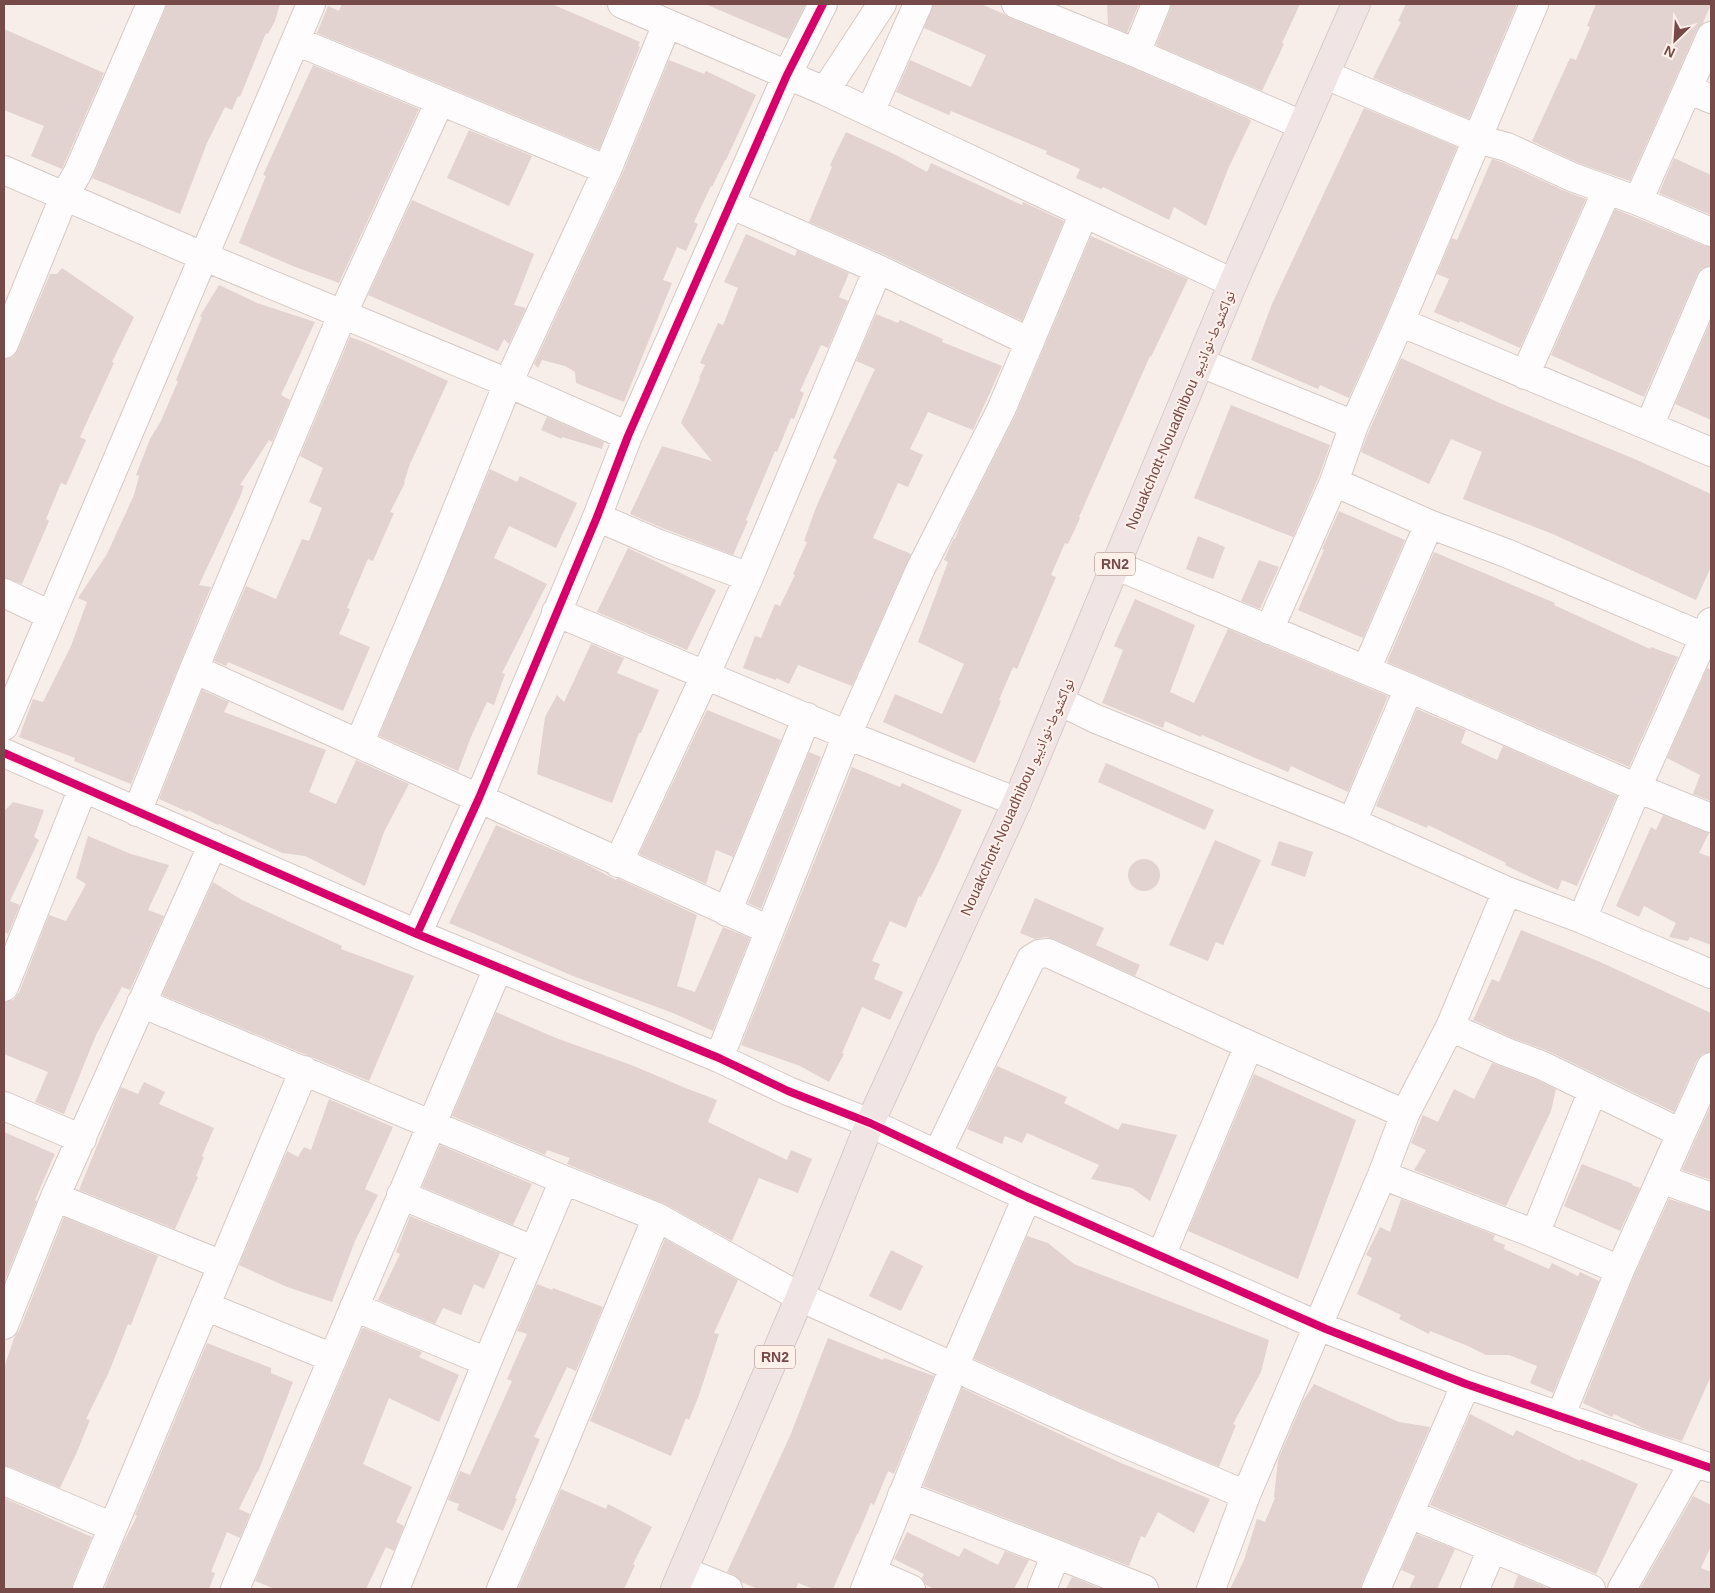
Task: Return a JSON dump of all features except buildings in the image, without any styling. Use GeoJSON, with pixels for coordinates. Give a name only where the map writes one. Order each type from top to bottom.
{"type":"FeatureCollection","features":[{"type":"Feature","properties":{"kind":"highway","name":"Nouakchott-Nouadhibou نواكشوط-نواذيبو"},"geometry":{"type":"LineString","coordinates":[[679,1580],[800,1297],[870,1123],[1017,802],[1114,565],[1233,283],[1356,4]]}},
{"type":"Feature","properties":{"kind":"street"},"geometry":{"type":"LineString","coordinates":[[4,344],[64,197],[78,172],[151,4]]}},
{"type":"Feature","properties":{"kind":"street"},"geometry":{"type":"LineString","coordinates":[[4,726],[311,4]]}},
{"type":"Feature","properties":{"kind":"street"},"geometry":{"type":"LineString","coordinates":[[622,4],[825,91],[1233,283]]}},
{"type":"Feature","properties":{"kind":"street"},"geometry":{"type":"LineString","coordinates":[[418,934],[479,798],[628,436],[787,74],[823,4]]}},
{"type":"Feature","properties":{"kind":"street"},"geometry":{"type":"LineString","coordinates":[[825,91],[882,4]]}},
{"type":"Feature","properties":{"kind":"street"},"geometry":{"type":"LineString","coordinates":[[870,112],[918,4]]}},
{"type":"Feature","properties":{"kind":"street"},"geometry":{"type":"LineString","coordinates":[[1016,4],[1064,13],[1136,54],[1302,126]]}},
{"type":"Feature","properties":{"kind":"street"},"geometry":{"type":"LineString","coordinates":[[1136,54],[1156,4]]}},
{"type":"Feature","properties":{"kind":"street"},"geometry":{"type":"LineString","coordinates":[[1269,630],[1334,482],[1354,425],[1400,322],[1534,4]]}},
{"type":"Feature","properties":{"kind":"street"},"geometry":{"type":"LineString","coordinates":[[359,744],[430,576],[508,383],[607,170],[667,24]]}},
{"type":"Feature","properties":{"kind":"street"},"geometry":{"type":"LineString","coordinates":[[1638,201],[1700,94],[1711,36]]}},
{"type":"Feature","properties":{"kind":"street"},"geometry":{"type":"LineString","coordinates":[[296,41],[607,170]]}},
{"type":"Feature","properties":{"kind":"street"},"geometry":{"type":"LineString","coordinates":[[1326,75],[1477,139],[1507,147],[1572,176],[1711,232]]}},
{"type":"Feature","properties":{"kind":"street"},"geometry":{"type":"LineString","coordinates":[[137,812],[194,669],[343,313],[440,101]]}},
{"type":"Feature","properties":{"kind":"street"},"geometry":{"type":"LineString","coordinates":[[4,170],[205,257],[508,383],[628,436]]}},
{"type":"Feature","properties":{"kind":"street"},"geometry":{"type":"LineString","coordinates":[[1525,375],[1607,190]]}},
{"type":"Feature","properties":{"kind":"street"},"geometry":{"type":"LineString","coordinates":[[730,204],[878,268],[1030,342]]}},
{"type":"Feature","properties":{"kind":"street"},"geometry":{"type":"LineString","coordinates":[[719,1058],[847,735],[920,570],[1001,410],[1084,213]]}},
{"type":"Feature","properties":{"kind":"street"},"geometry":{"type":"LineString","coordinates":[[618,863],[749,577],[878,268]]}},
{"type":"Feature","properties":{"kind":"street"},"geometry":{"type":"LineString","coordinates":[[1650,426],[1711,281]]}},
{"type":"Feature","properties":{"kind":"street"},"geometry":{"type":"LineString","coordinates":[[1400,322],[1711,452]]}},
{"type":"Feature","properties":{"kind":"street"},"geometry":{"type":"LineString","coordinates":[[1201,362],[1354,425]]}},
{"type":"Feature","properties":{"kind":"street"},"geometry":{"type":"LineString","coordinates":[[1334,482],[1429,524],[1709,626],[1637,788],[1582,919]]}},
{"type":"Feature","properties":{"kind":"street"},"geometry":{"type":"LineString","coordinates":[[596,517],[659,544],[749,577]]}},
{"type":"Feature","properties":{"kind":"street"},"geometry":{"type":"LineString","coordinates":[[1366,670],[1429,524]]}},
{"type":"Feature","properties":{"kind":"street"},"geometry":{"type":"LineString","coordinates":[[1114,565],[1409,688],[1637,788],[1711,818]]}},
{"type":"Feature","properties":{"kind":"street"},"geometry":{"type":"LineString","coordinates":[[4,593],[50,615]]}},
{"type":"Feature","properties":{"kind":"street"},"geometry":{"type":"LineString","coordinates":[[556,612],[847,735],[1017,802]]}},
{"type":"Feature","properties":{"kind":"street"},"geometry":{"type":"LineString","coordinates":[[194,669],[769,930]]}},
{"type":"Feature","properties":{"kind":"street"},"geometry":{"type":"LineString","coordinates":[[1352,822],[1409,688]]}},
{"type":"Feature","properties":{"kind":"street"},"geometry":{"type":"LineString","coordinates":[[1059,702],[1096,719],[1352,822],[1507,891],[1582,919],[1711,974]]}},
{"type":"Feature","properties":{"kind":"street"},"geometry":{"type":"LineString","coordinates":[[727,912],[807,717]]}},
{"type":"Feature","properties":{"kind":"street"},"geometry":{"type":"LineString","coordinates":[[4,753],[418,934],[719,1058],[788,1091],[870,1123],[1027,1197],[1318,1325],[1466,1384],[1702,1465],[1622,1589]]}},
{"type":"Feature","properties":{"kind":"street"},"geometry":{"type":"LineString","coordinates":[[4,987],[12,946],[83,788]]}},
{"type":"Feature","properties":{"kind":"street"},"geometry":{"type":"LineString","coordinates":[[4,1325],[55,1196],[82,1140],[213,844]]}},
{"type":"Feature","properties":{"kind":"street"},"geometry":{"type":"LineString","coordinates":[[1211,1589],[1246,1495],[1382,1176],[1405,1114],[1450,1027],[1507,891]]}},
{"type":"Feature","properties":{"kind":"street"},"geometry":{"type":"LineString","coordinates":[[937,1155],[1031,959],[1039,954],[1048,953],[1405,1114]]}},
{"type":"Feature","properties":{"kind":"street"},"geometry":{"type":"LineString","coordinates":[[241,1587],[354,1307],[498,968]]}},
{"type":"Feature","properties":{"kind":"street"},"geometry":{"type":"LineString","coordinates":[[141,1003],[656,1217],[800,1297],[1077,1423],[1246,1495]]}},
{"type":"Feature","properties":{"kind":"street"},"geometry":{"type":"LineString","coordinates":[[1450,1027],[1541,1065],[1682,1133]]}},
{"type":"Feature","properties":{"kind":"street"},"geometry":{"type":"LineString","coordinates":[[1161,1256],[1249,1045]]}},
{"type":"Feature","properties":{"kind":"street"},"geometry":{"type":"LineString","coordinates":[[1560,1417],[1620,1270],[1711,1067]]}},
{"type":"Feature","properties":{"kind":"street"},"geometry":{"type":"LineString","coordinates":[[87,1589],[304,1070]]}},
{"type":"Feature","properties":{"kind":"street"},"geometry":{"type":"LineString","coordinates":[[1535,1234],[1593,1090]]}},
{"type":"Feature","properties":{"kind":"street"},"geometry":{"type":"LineString","coordinates":[[4,1106],[82,1140]]}},
{"type":"Feature","properties":{"kind":"street"},"geometry":{"type":"LineString","coordinates":[[1382,1176],[1535,1234],[1620,1270]]}},
{"type":"Feature","properties":{"kind":"street"},"geometry":{"type":"LineString","coordinates":[[1661,1179],[1711,1197]]}},
{"type":"Feature","properties":{"kind":"street"},"geometry":{"type":"LineString","coordinates":[[395,1589],[533,1250],[564,1180]]}},
{"type":"Feature","properties":{"kind":"street"},"geometry":{"type":"LineString","coordinates":[[401,1195],[533,1250]]}},
{"type":"Feature","properties":{"kind":"street"},"geometry":{"type":"LineString","coordinates":[[55,1196],[222,1265]]}},
{"type":"Feature","properties":{"kind":"street"},"geometry":{"type":"LineString","coordinates":[[910,1589],[868,1581],[954,1367],[1027,1197]]}},
{"type":"Feature","properties":{"kind":"street"},"geometry":{"type":"LineString","coordinates":[[501,1589],[656,1217]]}},
{"type":"Feature","properties":{"kind":"street"},"geometry":{"type":"LineString","coordinates":[[205,1306],[333,1358]]}},
{"type":"Feature","properties":{"kind":"street"},"geometry":{"type":"LineString","coordinates":[[354,1307],[487,1362]]}},
{"type":"Feature","properties":{"kind":"street"},"geometry":{"type":"LineString","coordinates":[[1376,1589],[1466,1384]]}},
{"type":"Feature","properties":{"kind":"street"},"geometry":{"type":"LineString","coordinates":[[4,1481],[113,1527]]}},
{"type":"Feature","properties":{"kind":"street"},"geometry":{"type":"LineString","coordinates":[[902,1495],[1144,1589]]}},
{"type":"Feature","properties":{"kind":"street"},"geometry":{"type":"LineString","coordinates":[[1410,1514],[1591,1589]]}},
{"type":"Feature","properties":{"kind":"street"},"geometry":{"type":"LineString","coordinates":[[1475,1589],[1492,1549]]}},
{"type":"Feature","properties":{"kind":"street"},"geometry":{"type":"LineString","coordinates":[[1042,1589],[1056,1554]]}},
{"type":"Feature","properties":{"kind":"street"},"geometry":{"type":"LineString","coordinates":[[679,1580],[728,1589]]}},
{"type":"Feature","properties":{"kind":"cycle path"},"geometry":{"type":"LineString","coordinates":[[417,934],[479,798],[597,517],[628,436],[787,75],[823,4]]}},
{"type":"Feature","properties":{"kind":"cycle path"},"geometry":{"type":"LineString","coordinates":[[4,753],[417,934],[719,1058],[788,1091],[870,1123],[1027,1197],[1326,1329],[1466,1384],[1711,1468]]}}]}
